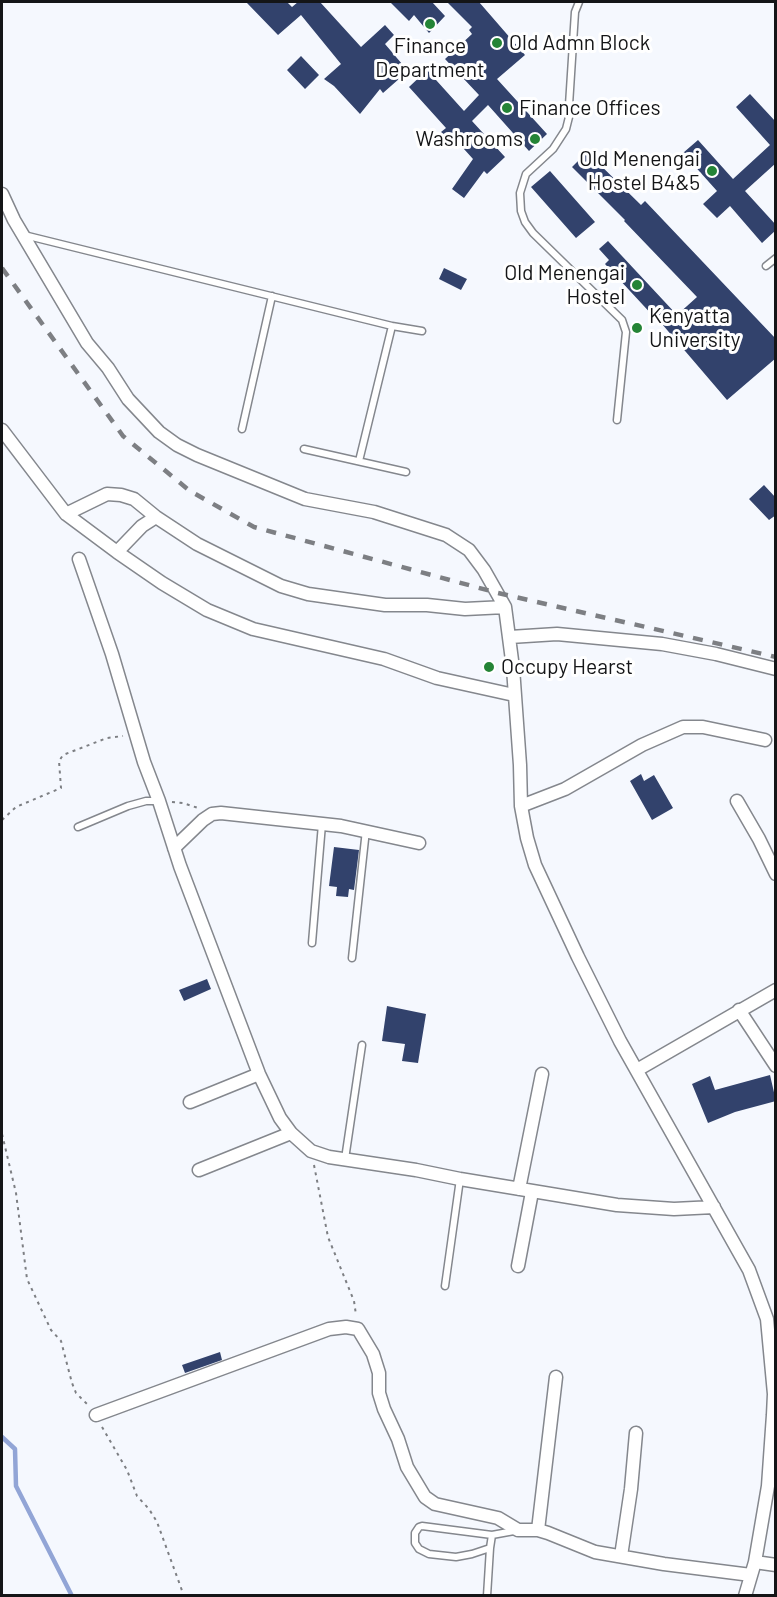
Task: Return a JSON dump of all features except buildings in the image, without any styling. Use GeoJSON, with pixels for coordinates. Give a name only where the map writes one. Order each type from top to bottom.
{"type":"FeatureCollection","features":[{"type":"Feature","properties":{"kind":"street"},"geometry":{"type":"LineString","coordinates":[[2,194],[87,343],[108,368],[128,399],[159,432],[177,445],[197,455],[305,499],[374,512],[446,535],[469,550],[484,570],[505,607],[510,637],[521,806],[535,865],[620,1041],[749,1270],[767,1319],[774,1415],[768,1486],[755,1562],[745,1596]]}},
{"type":"Feature","properties":{"kind":"street"},"geometry":{"type":"LineString","coordinates":[[2,430],[66,514],[162,583],[223,618],[261,631],[384,658],[437,678],[514,695]]}},
{"type":"Feature","properties":{"kind":"street"},"geometry":{"type":"LineString","coordinates":[[66,514],[107,494],[134,499],[185,537],[281,586],[308,594],[385,605],[427,605],[465,609],[505,607]]}},
{"type":"Feature","properties":{"kind":"street"},"geometry":{"type":"LineString","coordinates":[[117,552],[142,526],[156,517]]}},
{"type":"Feature","properties":{"kind":"street"},"geometry":{"type":"LineString","coordinates":[[79,559],[174,849],[259,1074],[280,1118],[291,1133],[311,1151],[345,1160],[644,1208],[714,1207]]}},
{"type":"Feature","properties":{"kind":"street"},"geometry":{"type":"LineString","coordinates":[[510,637],[557,634],[662,644],[776,669]]}},
{"type":"Feature","properties":{"kind":"street"},"geometry":{"type":"LineString","coordinates":[[521,806],[565,789],[642,745],[683,727],[703,727],[765,740]]}},
{"type":"Feature","properties":{"kind":"street"},"geometry":{"type":"LineString","coordinates":[[737,801],[776,874]]}},
{"type":"Feature","properties":{"kind":"street"},"geometry":{"type":"LineString","coordinates":[[174,849],[193,828],[212,814],[222,813],[366,830],[419,843]]}},
{"type":"Feature","properties":{"kind":"street"},"geometry":{"type":"LineString","coordinates":[[637,1070],[776,990]]}},
{"type":"Feature","properties":{"kind":"street"},"geometry":{"type":"LineString","coordinates":[[739,1010],[776,1066]]}},
{"type":"Feature","properties":{"kind":"street"},"geometry":{"type":"LineString","coordinates":[[190,1102],[259,1074]]}},
{"type":"Feature","properties":{"kind":"street"},"geometry":{"type":"LineString","coordinates":[[518,1266],[542,1074]]}},
{"type":"Feature","properties":{"kind":"street"},"geometry":{"type":"LineString","coordinates":[[199,1170],[291,1133]]}},
{"type":"Feature","properties":{"kind":"street"},"geometry":{"type":"LineString","coordinates":[[96,1415],[329,1329],[346,1327],[358,1329],[373,1354],[379,1373],[379,1393],[407,1467],[425,1497],[435,1504],[498,1518],[518,1530],[538,1530],[595,1552],[664,1564],[751,1575]]}},
{"type":"Feature","properties":{"kind":"street"},"geometry":{"type":"LineString","coordinates":[[538,1530],[556,1377]]}},
{"type":"Feature","properties":{"kind":"street"},"geometry":{"type":"LineString","coordinates":[[621,1556],[631,1489],[636,1433]]}},
{"type":"Feature","properties":{"kind":"street"},"geometry":{"type":"LineString","coordinates":[[755,1562],[776,1565]]}},
{"type":"Feature","properties":{"kind":"lane"},"geometry":{"type":"LineString","coordinates":[[579,2],[575,12],[570,113],[566,129],[553,149],[526,174],[520,193],[521,211],[533,233],[622,320],[626,332],[617,420]]}},
{"type":"Feature","properties":{"kind":"lane"},"geometry":{"type":"LineString","coordinates":[[24,235],[392,326],[422,331]]}},
{"type":"Feature","properties":{"kind":"lane"},"geometry":{"type":"LineString","coordinates":[[766,266],[776,258]]}},
{"type":"Feature","properties":{"kind":"lane"},"geometry":{"type":"LineString","coordinates":[[243,429],[272,296]]}},
{"type":"Feature","properties":{"kind":"lane"},"geometry":{"type":"LineString","coordinates":[[359,461],[392,326]]}},
{"type":"Feature","properties":{"kind":"lane"},"geometry":{"type":"LineString","coordinates":[[304,449],[405,472]]}},
{"type":"Feature","properties":{"kind":"lane"},"geometry":{"type":"LineString","coordinates":[[78,827],[128,806],[146,801],[159,801]]}},
{"type":"Feature","properties":{"kind":"lane"},"geometry":{"type":"LineString","coordinates":[[312,943],[322,824]]}},
{"type":"Feature","properties":{"kind":"lane"},"geometry":{"type":"LineString","coordinates":[[352,958],[366,830]]}},
{"type":"Feature","properties":{"kind":"lane"},"geometry":{"type":"LineString","coordinates":[[345,1160],[362,1045]]}},
{"type":"Feature","properties":{"kind":"lane"},"geometry":{"type":"LineString","coordinates":[[445,1286],[460,1179]]}},
{"type":"Feature","properties":{"kind":"lane"},"geometry":{"type":"LineString","coordinates":[[490,1548],[456,1557],[429,1554],[415,1543],[415,1533],[422,1526],[492,1535],[518,1530]]}},
{"type":"Feature","properties":{"kind":"lane"},"geometry":{"type":"LineString","coordinates":[[487,1596],[492,1535]]}},
{"type":"Feature","properties":{"kind":"path"},"geometry":{"type":"LineString","coordinates":[[2,820],[16,807],[61,788],[59,760],[63,755],[107,738],[135,734]]}},
{"type":"Feature","properties":{"kind":"path"},"geometry":{"type":"LineString","coordinates":[[159,801],[183,803],[212,814]]}},
{"type":"Feature","properties":{"kind":"path"},"geometry":{"type":"LineString","coordinates":[[2,1134],[16,1193],[27,1279],[51,1330],[61,1341],[76,1393],[96,1415],[127,1470],[137,1496],[157,1522],[184,1596]]}},
{"type":"Feature","properties":{"kind":"path"},"geometry":{"type":"LineString","coordinates":[[311,1151],[328,1237],[354,1301],[358,1329]]}},
{"type":"Feature","properties":{"kind":"waterway"},"geometry":{"type":"LineString","coordinates":[[2,1437],[15,1449],[16,1486],[72,1596]]}},
{"type":"Feature","properties":{"kind":"railway"},"geometry":{"type":"LineString","coordinates":[[2,268],[123,436],[190,491],[254,527],[498,593],[776,657]]}},
{"type":"Feature","properties":{"kind":"place","name":"Finance Department"},"geometry":{"type":"Point","coordinates":[430,24]}},
{"type":"Feature","properties":{"kind":"place","name":"Old Admn Block"},"geometry":{"type":"Point","coordinates":[497,43]}},
{"type":"Feature","properties":{"kind":"place","name":"Finance Offices"},"geometry":{"type":"Point","coordinates":[507,108]}},
{"type":"Feature","properties":{"kind":"place","name":"Washrooms"},"geometry":{"type":"Point","coordinates":[535,139]}},
{"type":"Feature","properties":{"kind":"place","name":"Old Menengai Hostel B4&5"},"geometry":{"type":"Point","coordinates":[712,171]}},
{"type":"Feature","properties":{"kind":"place","name":"Old Menengai Hostel"},"geometry":{"type":"Point","coordinates":[637,285]}},
{"type":"Feature","properties":{"kind":"place","name":"Kenyatta University"},"geometry":{"type":"Point","coordinates":[637,328]}},
{"type":"Feature","properties":{"kind":"place","name":"Occupy Hearst"},"geometry":{"type":"Point","coordinates":[489,667]}}]}
